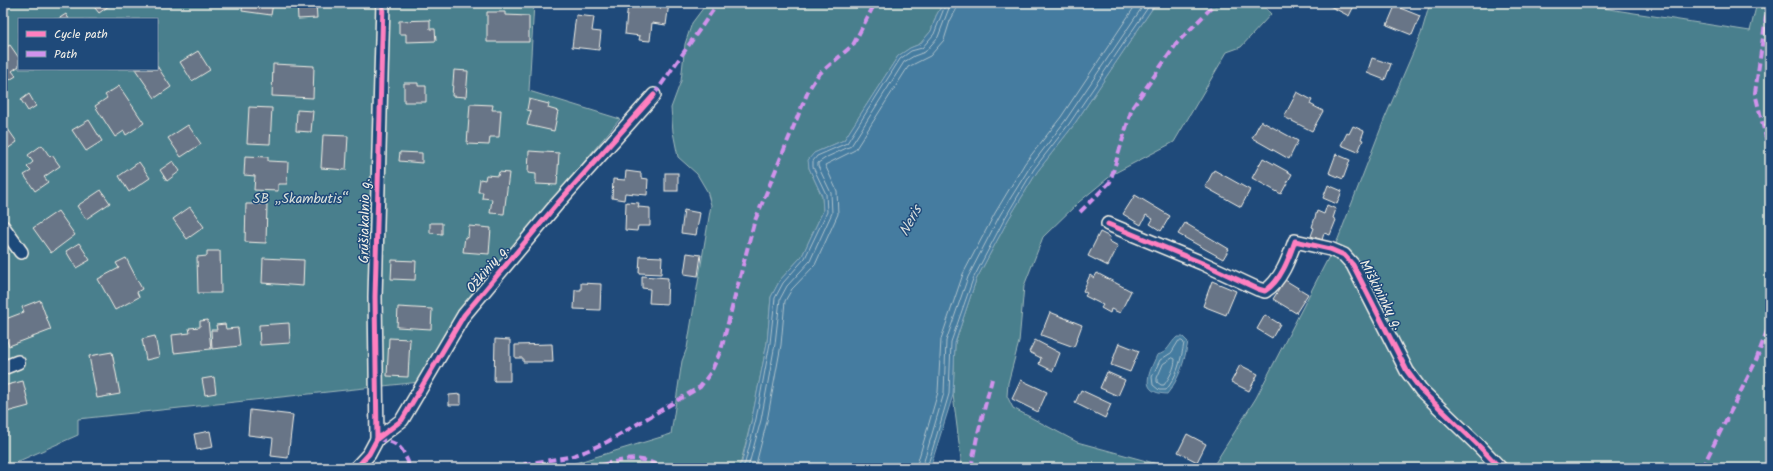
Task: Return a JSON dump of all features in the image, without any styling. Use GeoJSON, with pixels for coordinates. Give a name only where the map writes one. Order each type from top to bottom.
{"type":"FeatureCollection","features":[{"type":"Feature","properties":{"kind":"street","name":"Grūšiakalnio g."},"geometry":{"type":"LineString","coordinates":[[377,439],[375,297],[383,3]]}},
{"type":"Feature","properties":{"kind":"street","name":"Ožkinių g."},"geometry":{"type":"LineString","coordinates":[[356,468],[369,454],[377,439],[402,420],[464,316],[557,204],[654,95]]}},
{"type":"Feature","properties":{"kind":"street","name":"Miškininkų g."},"geometry":{"type":"LineString","coordinates":[[1108,224],[1265,291],[1273,286],[1289,258],[1295,241],[1330,249],[1344,255],[1353,265],[1406,371],[1421,390],[1500,468]]}},
{"type":"Feature","properties":{"kind":"street"},"geometry":{"type":"LineString","coordinates":[[3,228],[21,252]]}},
{"type":"Feature","properties":{"kind":"street"},"geometry":{"type":"LineString","coordinates":[[3,368],[18,362]]}},
{"type":"Feature","properties":{"kind":"green space","name":"SB „Skambutis“"},"geometry":{"type":"Polygon","coordinates":[[[3,3],[534,3],[529,91],[620,119],[463,306],[420,382],[78,419],[78,435],[3,468],[3,3]]]}},
{"type":"Feature","properties":{"kind":"green space"},"geometry":{"type":"Polygon","coordinates":[[[707,3],[943,3],[936,16],[931,31],[920,44],[910,48],[898,56],[844,140],[814,153],[809,160],[809,168],[822,196],[823,211],[802,256],[780,280],[771,297],[767,343],[752,418],[741,462],[737,468],[559,468],[671,434],[682,361],[687,348],[711,205],[707,191],[697,174],[678,157],[673,132],[671,108],[681,81],[685,44],[692,23],[707,3]]]}},
{"type":"Feature","properties":{"kind":"green space"},"geometry":{"type":"Polygon","coordinates":[[[1156,3],[1261,3],[1271,14],[1241,47],[1227,52],[1174,142],[1113,174],[1079,202],[1043,237],[1024,286],[1019,342],[1008,383],[1007,396],[1013,408],[1077,442],[1172,468],[960,468],[961,459],[953,395],[955,343],[976,280],[1008,220],[1037,172],[1073,126],[1156,3]]]}},
{"type":"Feature","properties":{"kind":"green space"},"geometry":{"type":"Polygon","coordinates":[[[1430,3],[1570,3],[1750,31],[1757,3],[1770,3],[1770,468],[1212,468],[1256,398],[1338,239],[1384,120],[1421,34],[1430,3]]]}},
{"type":"Feature","properties":{"kind":"water","name":"Neris"},"geometry":{"type":"Polygon","coordinates":[[[943,3],[1156,3],[1073,126],[1037,172],[1008,220],[976,280],[955,343],[953,395],[930,468],[737,468],[742,462],[767,343],[771,297],[780,280],[802,256],[823,211],[822,196],[809,168],[808,160],[814,153],[844,140],[898,56],[910,48],[920,44],[931,31],[936,16],[943,3]]]}},
{"type":"Feature","properties":{"kind":"water"},"geometry":{"type":"Polygon","coordinates":[[[1177,337],[1183,337],[1188,342],[1181,370],[1167,394],[1158,393],[1152,390],[1149,386],[1148,381],[1151,369],[1157,355],[1164,352],[1177,337]]]}},
{"type":"Feature","properties":{"kind":"building"},"geometry":{"type":"Polygon","coordinates":[[[91,3],[113,3],[99,13],[91,3]]]}},
{"type":"Feature","properties":{"kind":"building"},"geometry":{"type":"Polygon","coordinates":[[[243,3],[273,3],[271,15],[242,11],[243,3]]]}},
{"type":"Feature","properties":{"kind":"building"},"geometry":{"type":"Polygon","coordinates":[[[297,3],[316,3],[317,18],[298,19],[297,3]]]}},
{"type":"Feature","properties":{"kind":"building"},"geometry":{"type":"Polygon","coordinates":[[[336,3],[365,3],[364,7],[336,6],[336,3]]]}},
{"type":"Feature","properties":{"kind":"building"},"geometry":{"type":"Polygon","coordinates":[[[628,3],[669,3],[666,25],[652,23],[650,41],[639,40],[640,36],[625,34],[628,3]]]}},
{"type":"Feature","properties":{"kind":"building"},"geometry":{"type":"Polygon","coordinates":[[[1324,3],[1353,3],[1355,4],[1349,16],[1324,3]]]}},
{"type":"Feature","properties":{"kind":"building"},"geometry":{"type":"Polygon","coordinates":[[[1395,6],[1420,16],[1412,35],[1387,25],[1395,6]]]}},
{"type":"Feature","properties":{"kind":"building"},"geometry":{"type":"Polygon","coordinates":[[[487,12],[505,12],[505,15],[529,16],[529,42],[487,42],[487,12]]]}},
{"type":"Feature","properties":{"kind":"building"},"geometry":{"type":"Polygon","coordinates":[[[66,14],[68,18],[60,18],[66,14]]]}},
{"type":"Feature","properties":{"kind":"building"},"geometry":{"type":"Polygon","coordinates":[[[576,15],[594,17],[592,31],[601,32],[599,50],[572,47],[576,15]]]}},
{"type":"Feature","properties":{"kind":"building"},"geometry":{"type":"Polygon","coordinates":[[[430,20],[430,29],[435,29],[436,41],[406,42],[406,34],[399,34],[399,21],[430,20]]]}},
{"type":"Feature","properties":{"kind":"building"},"geometry":{"type":"Polygon","coordinates":[[[10,45],[18,57],[18,67],[12,71],[16,76],[3,84],[3,49],[10,45]]]}},
{"type":"Feature","properties":{"kind":"building"},"geometry":{"type":"Polygon","coordinates":[[[198,51],[210,70],[192,81],[180,62],[198,51]]]}},
{"type":"Feature","properties":{"kind":"building"},"geometry":{"type":"Polygon","coordinates":[[[1372,58],[1391,64],[1385,80],[1367,73],[1372,58]]]}},
{"type":"Feature","properties":{"kind":"building"},"geometry":{"type":"Polygon","coordinates":[[[273,64],[314,66],[313,98],[272,96],[273,64]]]}},
{"type":"Feature","properties":{"kind":"building"},"geometry":{"type":"Polygon","coordinates":[[[158,68],[171,87],[155,98],[136,70],[158,70],[158,68]]]}},
{"type":"Feature","properties":{"kind":"building"},"geometry":{"type":"Polygon","coordinates":[[[454,70],[468,71],[466,97],[452,96],[454,70]]]}},
{"type":"Feature","properties":{"kind":"building"},"geometry":{"type":"Polygon","coordinates":[[[404,83],[418,83],[418,86],[426,86],[426,102],[404,102],[404,83]]]}},
{"type":"Feature","properties":{"kind":"building"},"geometry":{"type":"Polygon","coordinates":[[[119,86],[144,123],[126,135],[124,131],[115,137],[95,106],[107,98],[105,95],[119,86]]]}},
{"type":"Feature","properties":{"kind":"building"},"geometry":{"type":"Polygon","coordinates":[[[1297,92],[1312,100],[1310,104],[1323,111],[1312,131],[1284,117],[1297,92]]]}},
{"type":"Feature","properties":{"kind":"building"},"geometry":{"type":"Polygon","coordinates":[[[29,94],[36,106],[28,111],[21,100],[29,94]]]}},
{"type":"Feature","properties":{"kind":"building"},"geometry":{"type":"Polygon","coordinates":[[[529,99],[549,104],[548,108],[558,111],[554,131],[527,125],[531,111],[527,110],[529,99]]]}},
{"type":"Feature","properties":{"kind":"building"},"geometry":{"type":"Polygon","coordinates":[[[470,104],[493,105],[492,110],[501,110],[499,137],[490,137],[489,145],[467,144],[470,104]]]}},
{"type":"Feature","properties":{"kind":"building"},"geometry":{"type":"Polygon","coordinates":[[[249,107],[272,108],[270,144],[247,143],[249,107]]]}},
{"type":"Feature","properties":{"kind":"building"},"geometry":{"type":"Polygon","coordinates":[[[297,110],[313,111],[311,132],[296,131],[297,110]]]}},
{"type":"Feature","properties":{"kind":"building"},"geometry":{"type":"Polygon","coordinates":[[[89,120],[102,141],[86,151],[72,130],[89,120]]]}},
{"type":"Feature","properties":{"kind":"building"},"geometry":{"type":"Polygon","coordinates":[[[1261,121],[1298,141],[1289,159],[1252,138],[1261,121]]]}},
{"type":"Feature","properties":{"kind":"building"},"geometry":{"type":"Polygon","coordinates":[[[3,122],[17,142],[3,152],[3,122]]]}},
{"type":"Feature","properties":{"kind":"building"},"geometry":{"type":"Polygon","coordinates":[[[188,125],[201,144],[181,157],[168,138],[188,125]]]}},
{"type":"Feature","properties":{"kind":"building"},"geometry":{"type":"Polygon","coordinates":[[[1353,126],[1364,131],[1361,139],[1363,140],[1358,152],[1341,145],[1347,133],[1349,134],[1353,126]]]}},
{"type":"Feature","properties":{"kind":"building"},"geometry":{"type":"Polygon","coordinates":[[[323,135],[348,136],[346,170],[321,168],[323,135]]]}},
{"type":"Feature","properties":{"kind":"building"},"geometry":{"type":"Polygon","coordinates":[[[42,145],[50,157],[52,155],[60,166],[44,177],[48,182],[35,191],[24,175],[31,171],[27,167],[33,162],[28,155],[42,145]]]}},
{"type":"Feature","properties":{"kind":"building"},"geometry":{"type":"Polygon","coordinates":[[[529,151],[559,153],[557,185],[536,184],[536,174],[528,173],[529,151]]]}},
{"type":"Feature","properties":{"kind":"building"},"geometry":{"type":"Polygon","coordinates":[[[400,152],[422,153],[422,163],[399,161],[400,152]]]}},
{"type":"Feature","properties":{"kind":"building"},"geometry":{"type":"Polygon","coordinates":[[[1336,154],[1350,160],[1343,179],[1329,173],[1336,154]]]}},
{"type":"Feature","properties":{"kind":"building"},"geometry":{"type":"Polygon","coordinates":[[[245,156],[268,157],[268,161],[288,162],[287,184],[278,184],[278,191],[254,190],[255,176],[244,175],[245,156]]]}},
{"type":"Feature","properties":{"kind":"building"},"geometry":{"type":"Polygon","coordinates":[[[1263,158],[1292,174],[1281,194],[1252,178],[1263,158]]]}},
{"type":"Feature","properties":{"kind":"building"},"geometry":{"type":"Polygon","coordinates":[[[173,161],[180,171],[167,181],[160,170],[173,161]]]}},
{"type":"Feature","properties":{"kind":"building"},"geometry":{"type":"Polygon","coordinates":[[[139,162],[150,178],[129,192],[119,176],[139,162]]]}},
{"type":"Feature","properties":{"kind":"building"},"geometry":{"type":"Polygon","coordinates":[[[1214,170],[1250,190],[1241,207],[1205,187],[1214,170]]]}},
{"type":"Feature","properties":{"kind":"building"},"geometry":{"type":"Polygon","coordinates":[[[626,171],[641,173],[641,178],[648,179],[647,195],[625,193],[624,200],[612,198],[613,179],[625,180],[626,171]]]}},
{"type":"Feature","properties":{"kind":"building"},"geometry":{"type":"Polygon","coordinates":[[[499,172],[509,173],[504,214],[490,213],[492,199],[482,198],[483,192],[478,192],[480,179],[485,180],[486,175],[498,176],[499,172]]]}},
{"type":"Feature","properties":{"kind":"building"},"geometry":{"type":"Polygon","coordinates":[[[665,173],[678,173],[678,191],[665,191],[665,173]]]}},
{"type":"Feature","properties":{"kind":"building"},"geometry":{"type":"Polygon","coordinates":[[[1328,185],[1342,191],[1337,204],[1323,198],[1328,185]]]}},
{"type":"Feature","properties":{"kind":"building"},"geometry":{"type":"Polygon","coordinates":[[[101,190],[110,203],[86,219],[77,206],[101,190]]]}},
{"type":"Feature","properties":{"kind":"building"},"geometry":{"type":"Polygon","coordinates":[[[1135,195],[1170,216],[1161,231],[1150,224],[1153,219],[1146,215],[1141,225],[1123,214],[1135,195]]]}},
{"type":"Feature","properties":{"kind":"building"},"geometry":{"type":"Polygon","coordinates":[[[626,202],[639,203],[638,207],[650,208],[650,226],[638,226],[637,231],[625,230],[626,202]]]}},
{"type":"Feature","properties":{"kind":"building"},"geometry":{"type":"Polygon","coordinates":[[[246,204],[267,204],[266,243],[245,242],[246,204]]]}},
{"type":"Feature","properties":{"kind":"building"},"geometry":{"type":"Polygon","coordinates":[[[1327,205],[1336,209],[1333,218],[1336,220],[1330,235],[1324,233],[1322,240],[1311,236],[1314,228],[1312,227],[1317,211],[1324,214],[1327,205]]]}},
{"type":"Feature","properties":{"kind":"building"},"geometry":{"type":"Polygon","coordinates":[[[190,207],[204,227],[187,239],[173,219],[190,207]]]}},
{"type":"Feature","properties":{"kind":"building"},"geometry":{"type":"Polygon","coordinates":[[[684,210],[700,213],[696,235],[681,233],[684,210]]]}},
{"type":"Feature","properties":{"kind":"building"},"geometry":{"type":"Polygon","coordinates":[[[58,211],[75,235],[51,253],[33,228],[58,211]]]}},
{"type":"Feature","properties":{"kind":"building"},"geometry":{"type":"Polygon","coordinates":[[[430,223],[442,223],[442,234],[430,233],[430,223]]]}},
{"type":"Feature","properties":{"kind":"building"},"geometry":{"type":"Polygon","coordinates":[[[1185,223],[1229,249],[1223,259],[1178,234],[1185,223]]]}},
{"type":"Feature","properties":{"kind":"building"},"geometry":{"type":"Polygon","coordinates":[[[469,226],[491,228],[489,254],[463,252],[465,237],[468,238],[469,226]]]}},
{"type":"Feature","properties":{"kind":"building"},"geometry":{"type":"Polygon","coordinates":[[[1100,232],[1110,237],[1109,241],[1118,246],[1108,266],[1088,256],[1100,232]]]}},
{"type":"Feature","properties":{"kind":"building"},"geometry":{"type":"Polygon","coordinates":[[[79,243],[90,260],[76,268],[66,251],[79,243]]]}},
{"type":"Feature","properties":{"kind":"building"},"geometry":{"type":"Polygon","coordinates":[[[207,251],[220,251],[221,293],[198,293],[197,257],[207,256],[207,251]]]}},
{"type":"Feature","properties":{"kind":"building"},"geometry":{"type":"Polygon","coordinates":[[[687,253],[701,255],[698,276],[684,274],[687,253]]]}},
{"type":"Feature","properties":{"kind":"building"},"geometry":{"type":"Polygon","coordinates":[[[640,256],[662,257],[661,274],[639,273],[640,256]]]}},
{"type":"Feature","properties":{"kind":"building"},"geometry":{"type":"Polygon","coordinates":[[[126,258],[142,289],[137,292],[139,297],[115,310],[98,279],[119,268],[116,263],[126,258]]]}},
{"type":"Feature","properties":{"kind":"building"},"geometry":{"type":"Polygon","coordinates":[[[263,258],[304,260],[303,286],[262,283],[263,258]]]}},
{"type":"Feature","properties":{"kind":"building"},"geometry":{"type":"Polygon","coordinates":[[[392,260],[416,261],[415,280],[391,279],[392,260]]]}},
{"type":"Feature","properties":{"kind":"building"},"geometry":{"type":"Polygon","coordinates":[[[1097,273],[1131,291],[1120,313],[1111,309],[1110,313],[1101,308],[1103,305],[1085,296],[1087,293],[1083,291],[1090,275],[1094,278],[1097,273]]]}},
{"type":"Feature","properties":{"kind":"building"},"geometry":{"type":"Polygon","coordinates":[[[642,276],[668,278],[667,304],[649,303],[650,289],[642,288],[642,276]]]}},
{"type":"Feature","properties":{"kind":"building"},"geometry":{"type":"Polygon","coordinates":[[[1285,280],[1308,294],[1296,313],[1273,299],[1285,280]]]}},
{"type":"Feature","properties":{"kind":"building"},"geometry":{"type":"Polygon","coordinates":[[[1212,281],[1236,291],[1226,315],[1203,306],[1212,281]]]}},
{"type":"Feature","properties":{"kind":"building"},"geometry":{"type":"Polygon","coordinates":[[[581,283],[601,284],[600,310],[574,309],[575,290],[581,290],[581,283]]]}},
{"type":"Feature","properties":{"kind":"building"},"geometry":{"type":"Polygon","coordinates":[[[40,300],[51,330],[9,346],[3,331],[3,320],[24,312],[22,307],[40,300]]]}},
{"type":"Feature","properties":{"kind":"building"},"geometry":{"type":"Polygon","coordinates":[[[398,307],[432,309],[431,329],[397,327],[398,307]]]}},
{"type":"Feature","properties":{"kind":"building"},"geometry":{"type":"Polygon","coordinates":[[[1050,312],[1082,325],[1074,347],[1041,335],[1050,312]]]}},
{"type":"Feature","properties":{"kind":"building"},"geometry":{"type":"Polygon","coordinates":[[[1265,315],[1280,324],[1272,338],[1257,329],[1265,315]]]}},
{"type":"Feature","properties":{"kind":"building"},"geometry":{"type":"Polygon","coordinates":[[[208,320],[211,349],[174,353],[172,335],[190,333],[189,328],[200,327],[200,321],[208,320]]]}},
{"type":"Feature","properties":{"kind":"building"},"geometry":{"type":"Polygon","coordinates":[[[289,323],[290,343],[260,345],[259,325],[289,323]]]}},
{"type":"Feature","properties":{"kind":"building"},"geometry":{"type":"Polygon","coordinates":[[[225,324],[226,329],[238,328],[240,346],[212,349],[211,330],[217,330],[216,325],[225,324]]]}},
{"type":"Feature","properties":{"kind":"building"},"geometry":{"type":"Polygon","coordinates":[[[155,336],[159,357],[146,360],[142,339],[155,336]]]}},
{"type":"Feature","properties":{"kind":"building"},"geometry":{"type":"Polygon","coordinates":[[[389,338],[410,339],[408,377],[387,376],[389,338]]]}},
{"type":"Feature","properties":{"kind":"building"},"geometry":{"type":"Polygon","coordinates":[[[495,339],[510,340],[510,381],[494,381],[495,339]]]}},
{"type":"Feature","properties":{"kind":"building"},"geometry":{"type":"Polygon","coordinates":[[[1035,340],[1060,353],[1053,371],[1039,364],[1041,358],[1029,352],[1035,340]]]}},
{"type":"Feature","properties":{"kind":"building"},"geometry":{"type":"Polygon","coordinates":[[[1119,343],[1139,351],[1130,372],[1111,365],[1119,343]]]}},
{"type":"Feature","properties":{"kind":"building"},"geometry":{"type":"Polygon","coordinates":[[[552,344],[553,362],[523,362],[523,358],[515,358],[515,345],[552,344]]]}},
{"type":"Feature","properties":{"kind":"building"},"geometry":{"type":"Polygon","coordinates":[[[112,352],[120,394],[97,398],[89,356],[112,352]]]}},
{"type":"Feature","properties":{"kind":"building"},"geometry":{"type":"Polygon","coordinates":[[[1240,365],[1258,374],[1249,391],[1231,382],[1240,365]]]}},
{"type":"Feature","properties":{"kind":"building"},"geometry":{"type":"Polygon","coordinates":[[[1107,372],[1125,380],[1118,396],[1100,388],[1107,372]]]}},
{"type":"Feature","properties":{"kind":"building"},"geometry":{"type":"Polygon","coordinates":[[[214,377],[216,393],[205,395],[202,379],[214,377]]]}},
{"type":"Feature","properties":{"kind":"building"},"geometry":{"type":"Polygon","coordinates":[[[1021,380],[1047,392],[1038,412],[1012,399],[1021,380]]]}},
{"type":"Feature","properties":{"kind":"building"},"geometry":{"type":"Polygon","coordinates":[[[23,381],[29,406],[3,413],[3,386],[23,381]]]}},
{"type":"Feature","properties":{"kind":"building"},"geometry":{"type":"Polygon","coordinates":[[[1081,390],[1111,404],[1105,418],[1075,403],[1081,390]]]}},
{"type":"Feature","properties":{"kind":"building"},"geometry":{"type":"Polygon","coordinates":[[[461,394],[461,405],[449,405],[449,395],[461,394]]]}},
{"type":"Feature","properties":{"kind":"building"},"geometry":{"type":"Polygon","coordinates":[[[250,410],[293,415],[288,458],[271,456],[273,438],[248,435],[250,410]]]}},
{"type":"Feature","properties":{"kind":"building"},"geometry":{"type":"Polygon","coordinates":[[[210,431],[213,447],[197,450],[194,434],[210,431]]]}},
{"type":"Feature","properties":{"kind":"building"},"geometry":{"type":"Polygon","coordinates":[[[1187,434],[1206,444],[1197,462],[1178,452],[1187,434]]]}},
{"type":"Feature","properties":{"kind":"marked path"},"geometry":{"type":"LineString","coordinates":[[654,95],[718,3]]}},
{"type":"Feature","properties":{"kind":"marked path"},"geometry":{"type":"LineString","coordinates":[[500,468],[569,457],[584,452],[607,442],[700,387],[711,372],[721,350],[754,223],[809,89],[818,75],[853,45],[875,3]]}},
{"type":"Feature","properties":{"kind":"marked path"},"geometry":{"type":"LineString","coordinates":[[1080,212],[1110,182],[1132,108],[1177,43],[1216,3]]}},
{"type":"Feature","properties":{"kind":"marked path"},"geometry":{"type":"LineString","coordinates":[[1768,3],[1755,93],[1770,154]]}},
{"type":"Feature","properties":{"kind":"marked path"},"geometry":{"type":"LineString","coordinates":[[1702,468],[1755,363],[1770,323]]}},
{"type":"Feature","properties":{"kind":"marked path"},"geometry":{"type":"LineString","coordinates":[[971,468],[977,437],[992,379]]}},
{"type":"Feature","properties":{"kind":"marked path"},"geometry":{"type":"LineString","coordinates":[[377,439],[397,445],[408,461],[408,468]]}},
{"type":"Feature","properties":{"kind":"marked path"},"geometry":{"type":"LineString","coordinates":[[591,468],[618,461],[636,459],[653,463],[661,468]]}},
{"type":"Feature","properties":{"kind":"cycle path"},"geometry":{"type":"LineString","coordinates":[[377,439],[375,297],[383,3]]}},
{"type":"Feature","properties":{"kind":"cycle path"},"geometry":{"type":"LineString","coordinates":[[356,468],[369,454],[377,439],[402,420],[464,315],[557,204],[654,95]]}},
{"type":"Feature","properties":{"kind":"cycle path"},"geometry":{"type":"LineString","coordinates":[[1108,224],[1265,291],[1271,287],[1280,275],[1295,241],[1330,249],[1344,255],[1353,265],[1407,371],[1421,390],[1500,468]]}}]}
